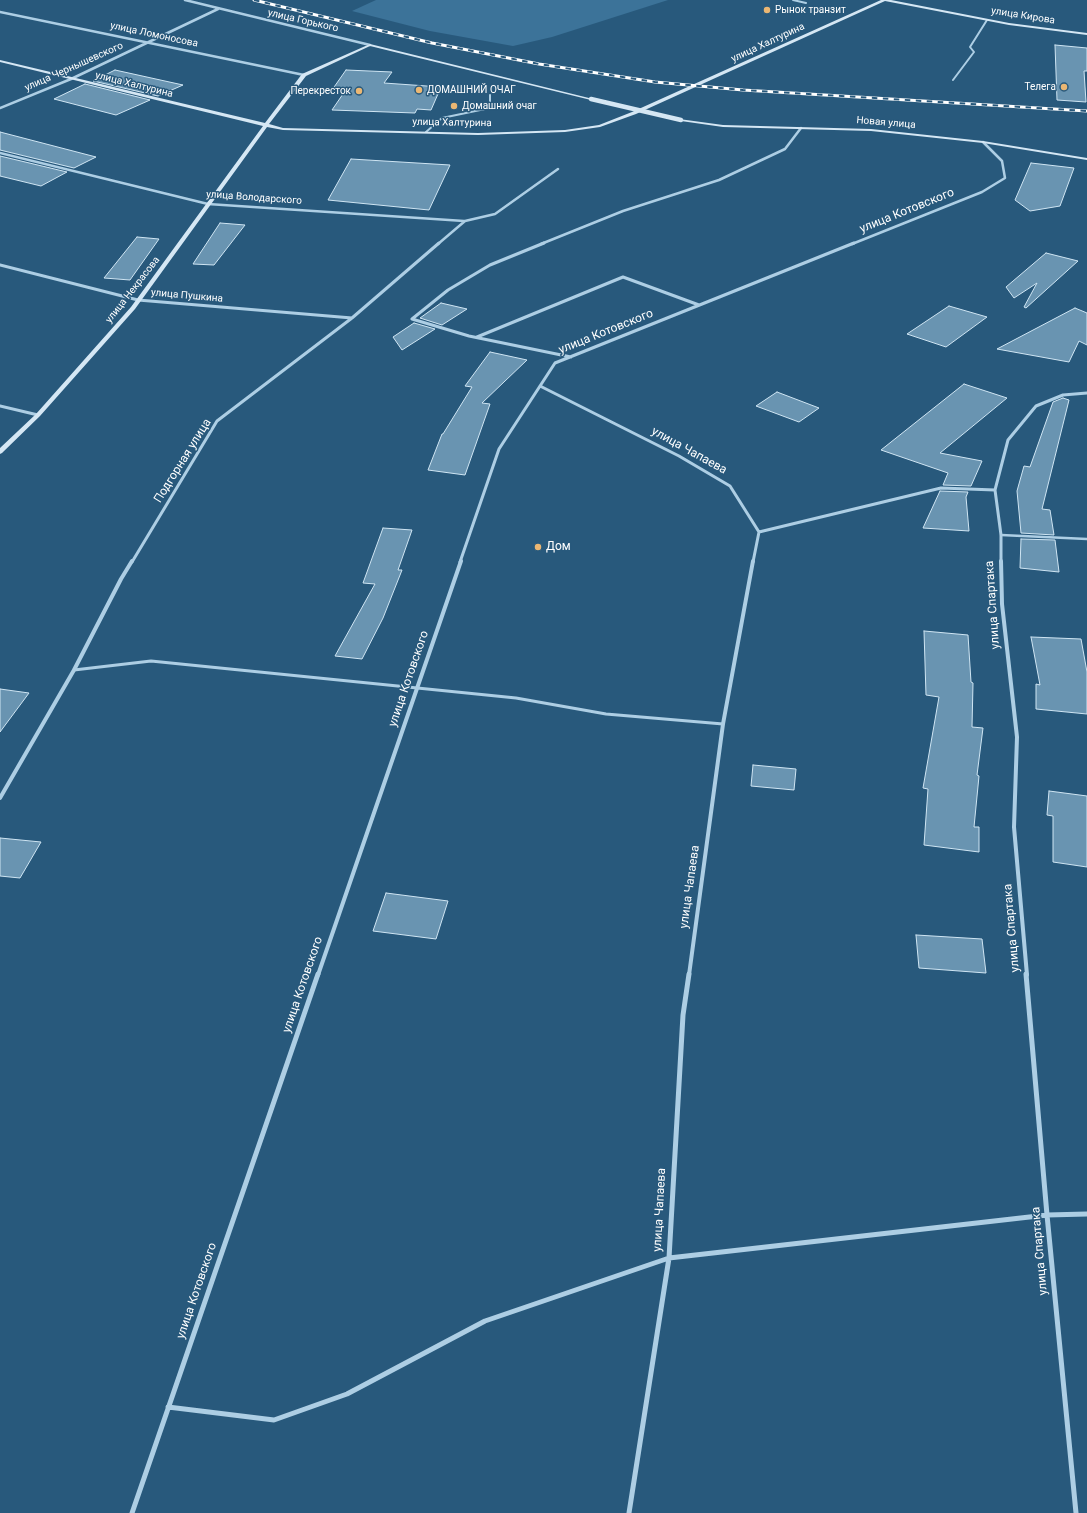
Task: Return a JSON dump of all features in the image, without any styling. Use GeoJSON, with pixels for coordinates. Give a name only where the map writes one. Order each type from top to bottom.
{"type":"FeatureCollection","features":[{"type":"Feature","properties":{"kind":"main road","name":"улица Кирова"},"geometry":{"type":"LineString","coordinates":[[885,0],[987,20],[1087,34]]}},
{"type":"Feature","properties":{"kind":"main road","name":"улица Халтурина"},"geometry":{"type":"LineString","coordinates":[[0,61],[265,126],[283,129],[535,133],[565,131],[600,126],[634,113],[677,95],[885,0]]}},
{"type":"Feature","properties":{"kind":"main road"},"geometry":{"type":"LineString","coordinates":[[304,75],[370,45]]}},
{"type":"Feature","properties":{"kind":"main road","name":"Новая улица"},"geometry":{"type":"LineString","coordinates":[[370,45],[681,120],[723,126],[871,130],[983,142],[1087,159]]}},
{"type":"Feature","properties":{"kind":"main road","name":"улица Некрасова"},"geometry":{"type":"LineString","coordinates":[[0,452],[38,415],[138,300],[304,75]]}},
{"type":"Feature","properties":{"kind":"street","name":"улица Горького"},"geometry":{"type":"LineString","coordinates":[[185,0],[370,45]]}},
{"type":"Feature","properties":{"kind":"street","name":"улица Чернышевского"},"geometry":{"type":"LineString","coordinates":[[0,108],[71,79],[218,9]]}},
{"type":"Feature","properties":{"kind":"street","name":"улица Ломоносова"},"geometry":{"type":"LineString","coordinates":[[0,12],[304,75]]}},
{"type":"Feature","properties":{"kind":"street"},"geometry":{"type":"LineString","coordinates":[[571,357],[476,337],[412,319],[448,290],[490,265],[623,211],[719,180],[786,149],[801,128]]}},
{"type":"Feature","properties":{"kind":"street","name":"улица Котовского"},"geometry":{"type":"LineString","coordinates":[[132,1513],[499,449],[555,363],[982,192],[1005,178],[1002,161],[983,142]]}},
{"type":"Feature","properties":{"kind":"street","name":"улица Володарского"},"geometry":{"type":"LineString","coordinates":[[0,153],[208,204],[465,221]]}},
{"type":"Feature","properties":{"kind":"street","name":"Подгорная улица"},"geometry":{"type":"LineString","coordinates":[[0,798],[74,670],[121,579],[217,421],[352,318],[465,221],[495,214],[558,169]]}},
{"type":"Feature","properties":{"kind":"street","name":"улица Пушкина"},"geometry":{"type":"LineString","coordinates":[[0,265],[138,300],[352,318]]}},
{"type":"Feature","properties":{"kind":"street"},"geometry":{"type":"LineString","coordinates":[[476,337],[623,277],[700,305]]}},
{"type":"Feature","properties":{"kind":"street","name":"улица Чапаева"},"geometry":{"type":"LineString","coordinates":[[540,386],[679,456],[730,486],[758,532],[743,609],[724,724],[683,1015],[668,1258],[628,1513]]}},
{"type":"Feature","properties":{"kind":"street","name":"улица Спартака"},"geometry":{"type":"LineString","coordinates":[[1076,1513],[1047,1215],[1014,827],[1017,737],[1002,604],[1001,535],[995,490],[1008,440],[1036,406],[1063,395],[1087,393]]}},
{"type":"Feature","properties":{"kind":"street"},"geometry":{"type":"LineString","coordinates":[[0,406],[38,415]]}},
{"type":"Feature","properties":{"kind":"street"},"geometry":{"type":"LineString","coordinates":[[758,532],[941,488],[995,490]]}},
{"type":"Feature","properties":{"kind":"street"},"geometry":{"type":"LineString","coordinates":[[168,1407],[274,1420],[347,1394],[485,1321],[668,1258],[1047,1215],[1087,1214]]}},
{"type":"Feature","properties":{"kind":"lane"},"geometry":{"type":"LineString","coordinates":[[793,0],[806,3]]}},
{"type":"Feature","properties":{"kind":"lane"},"geometry":{"type":"LineString","coordinates":[[953,80],[974,52],[970,47],[987,20]]}},
{"type":"Feature","properties":{"kind":"lane"},"geometry":{"type":"LineString","coordinates":[[426,132],[442,118],[485,110],[490,103],[490,95]]}},
{"type":"Feature","properties":{"kind":"lane"},"geometry":{"type":"LineString","coordinates":[[1001,535],[1087,539]]}},
{"type":"Feature","properties":{"kind":"lane"},"geometry":{"type":"LineString","coordinates":[[74,670],[151,661],[516,698],[606,714],[724,724]]}},
{"type":"Feature","properties":{"kind":"shaded area"},"geometry":{"type":"Polygon","coordinates":[[[376,0],[668,0],[552,37],[513,46],[430,31],[352,11],[376,0]]]}},
{"type":"Feature","properties":{"kind":"building"},"geometry":{"type":"Polygon","coordinates":[[[1055,45],[1087,48],[1087,71],[1084,71],[1086,102],[1057,100],[1055,45]]]}},
{"type":"Feature","properties":{"kind":"building"},"geometry":{"type":"Polygon","coordinates":[[[115,70],[183,85],[158,96],[93,81],[115,70]]]}},
{"type":"Feature","properties":{"kind":"building"},"geometry":{"type":"Polygon","coordinates":[[[346,70],[392,72],[384,83],[441,87],[431,110],[417,109],[415,113],[332,110],[345,91],[332,90],[346,70]]]}},
{"type":"Feature","properties":{"kind":"building"},"geometry":{"type":"Polygon","coordinates":[[[85,84],[150,100],[116,115],[54,99],[85,84]]]}},
{"type":"Feature","properties":{"kind":"building"},"geometry":{"type":"Polygon","coordinates":[[[0,132],[96,157],[74,168],[0,150],[0,132]]]}},
{"type":"Feature","properties":{"kind":"building"},"geometry":{"type":"Polygon","coordinates":[[[0,156],[67,172],[41,186],[0,176],[0,156]]]}},
{"type":"Feature","properties":{"kind":"building"},"geometry":{"type":"Polygon","coordinates":[[[351,159],[450,165],[429,210],[328,200],[351,159]]]}},
{"type":"Feature","properties":{"kind":"building"},"geometry":{"type":"Polygon","coordinates":[[[1031,163],[1074,168],[1060,206],[1030,211],[1015,200],[1031,163]]]}},
{"type":"Feature","properties":{"kind":"building"},"geometry":{"type":"Polygon","coordinates":[[[220,223],[245,225],[214,265],[193,264],[220,223]]]}},
{"type":"Feature","properties":{"kind":"building"},"geometry":{"type":"Polygon","coordinates":[[[137,237],[159,239],[130,280],[104,278],[137,237]]]}},
{"type":"Feature","properties":{"kind":"building"},"geometry":{"type":"Polygon","coordinates":[[[1046,253],[1078,261],[1026,308],[1024,307],[1037,283],[1014,298],[1006,287],[1046,253]]]}},
{"type":"Feature","properties":{"kind":"building"},"geometry":{"type":"Polygon","coordinates":[[[441,303],[467,309],[442,325],[420,318],[441,303]]]}},
{"type":"Feature","properties":{"kind":"building"},"geometry":{"type":"Polygon","coordinates":[[[949,306],[987,317],[946,347],[907,334],[949,306]]]}},
{"type":"Feature","properties":{"kind":"building"},"geometry":{"type":"Polygon","coordinates":[[[1075,308],[1087,313],[1087,345],[1079,341],[1069,362],[997,349],[1075,308]]]}},
{"type":"Feature","properties":{"kind":"building"},"geometry":{"type":"Polygon","coordinates":[[[414,323],[435,329],[402,350],[393,337],[414,323]]]}},
{"type":"Feature","properties":{"kind":"building"},"geometry":{"type":"Polygon","coordinates":[[[490,352],[527,360],[482,403],[490,404],[465,475],[428,470],[442,434],[472,387],[465,386],[490,352]]]}},
{"type":"Feature","properties":{"kind":"building"},"geometry":{"type":"Polygon","coordinates":[[[964,384],[1007,398],[940,453],[982,461],[971,486],[943,485],[948,473],[881,450],[964,384]]]}},
{"type":"Feature","properties":{"kind":"building"},"geometry":{"type":"Polygon","coordinates":[[[777,392],[819,408],[799,422],[756,406],[777,392]]]}},
{"type":"Feature","properties":{"kind":"building"},"geometry":{"type":"Polygon","coordinates":[[[1063,398],[1069,400],[1042,509],[1050,510],[1054,535],[1021,533],[1017,491],[1024,466],[1030,467],[1053,402],[1063,398]]]}},
{"type":"Feature","properties":{"kind":"building"},"geometry":{"type":"Polygon","coordinates":[[[940,491],[968,492],[966,497],[969,531],[923,528],[940,491]]]}},
{"type":"Feature","properties":{"kind":"building"},"geometry":{"type":"Polygon","coordinates":[[[383,528],[412,530],[398,570],[402,570],[383,618],[362,659],[335,656],[375,584],[363,583],[383,528]]]}},
{"type":"Feature","properties":{"kind":"building"},"geometry":{"type":"Polygon","coordinates":[[[1021,539],[1055,540],[1059,572],[1020,568],[1021,539]]]}},
{"type":"Feature","properties":{"kind":"building"},"geometry":{"type":"Polygon","coordinates":[[[924,631],[968,635],[971,682],[973,683],[972,727],[983,728],[977,775],[979,776],[974,827],[979,827],[979,852],[924,845],[928,789],[923,788],[939,697],[926,695],[924,631]]]}},
{"type":"Feature","properties":{"kind":"building"},"geometry":{"type":"Polygon","coordinates":[[[1031,637],[1081,639],[1087,672],[1087,714],[1036,709],[1036,684],[1040,685],[1031,637]]]}},
{"type":"Feature","properties":{"kind":"building"},"geometry":{"type":"Polygon","coordinates":[[[0,689],[29,693],[0,732],[0,689]]]}},
{"type":"Feature","properties":{"kind":"building"},"geometry":{"type":"Polygon","coordinates":[[[753,765],[796,769],[794,790],[751,786],[753,765]]]}},
{"type":"Feature","properties":{"kind":"building"},"geometry":{"type":"Polygon","coordinates":[[[1049,791],[1087,796],[1087,867],[1053,862],[1053,816],[1047,815],[1049,791]]]}},
{"type":"Feature","properties":{"kind":"building"},"geometry":{"type":"Polygon","coordinates":[[[0,838],[41,842],[20,878],[0,876],[0,838]]]}},
{"type":"Feature","properties":{"kind":"building"},"geometry":{"type":"Polygon","coordinates":[[[386,893],[448,901],[436,939],[373,931],[386,893]]]}},
{"type":"Feature","properties":{"kind":"building"},"geometry":{"type":"Polygon","coordinates":[[[916,935],[982,939],[986,973],[919,968],[916,935]]]}},
{"type":"Feature","properties":{"kind":"railway"},"geometry":{"type":"LineString","coordinates":[[254,0],[432,43],[539,64],[655,82],[743,90],[1087,111]]}},
{"type":"Feature","properties":{"kind":"place","name":"Рынок транзит"},"geometry":{"type":"Point","coordinates":[767,10]}},
{"type":"Feature","properties":{"kind":"place","name":"Телега"},"geometry":{"type":"Point","coordinates":[1064,87]}},
{"type":"Feature","properties":{"kind":"place","name":"ДОМАШНИЙ ОЧАГ"},"geometry":{"type":"Point","coordinates":[419,90]}},
{"type":"Feature","properties":{"kind":"place","name":"Перекресток"},"geometry":{"type":"Point","coordinates":[359,91]}},
{"type":"Feature","properties":{"kind":"place","name":"Домашний очаг"},"geometry":{"type":"Point","coordinates":[454,106]}},
{"type":"Feature","properties":{"kind":"place","name":"Дом"},"geometry":{"type":"Point","coordinates":[538,547]}}]}
